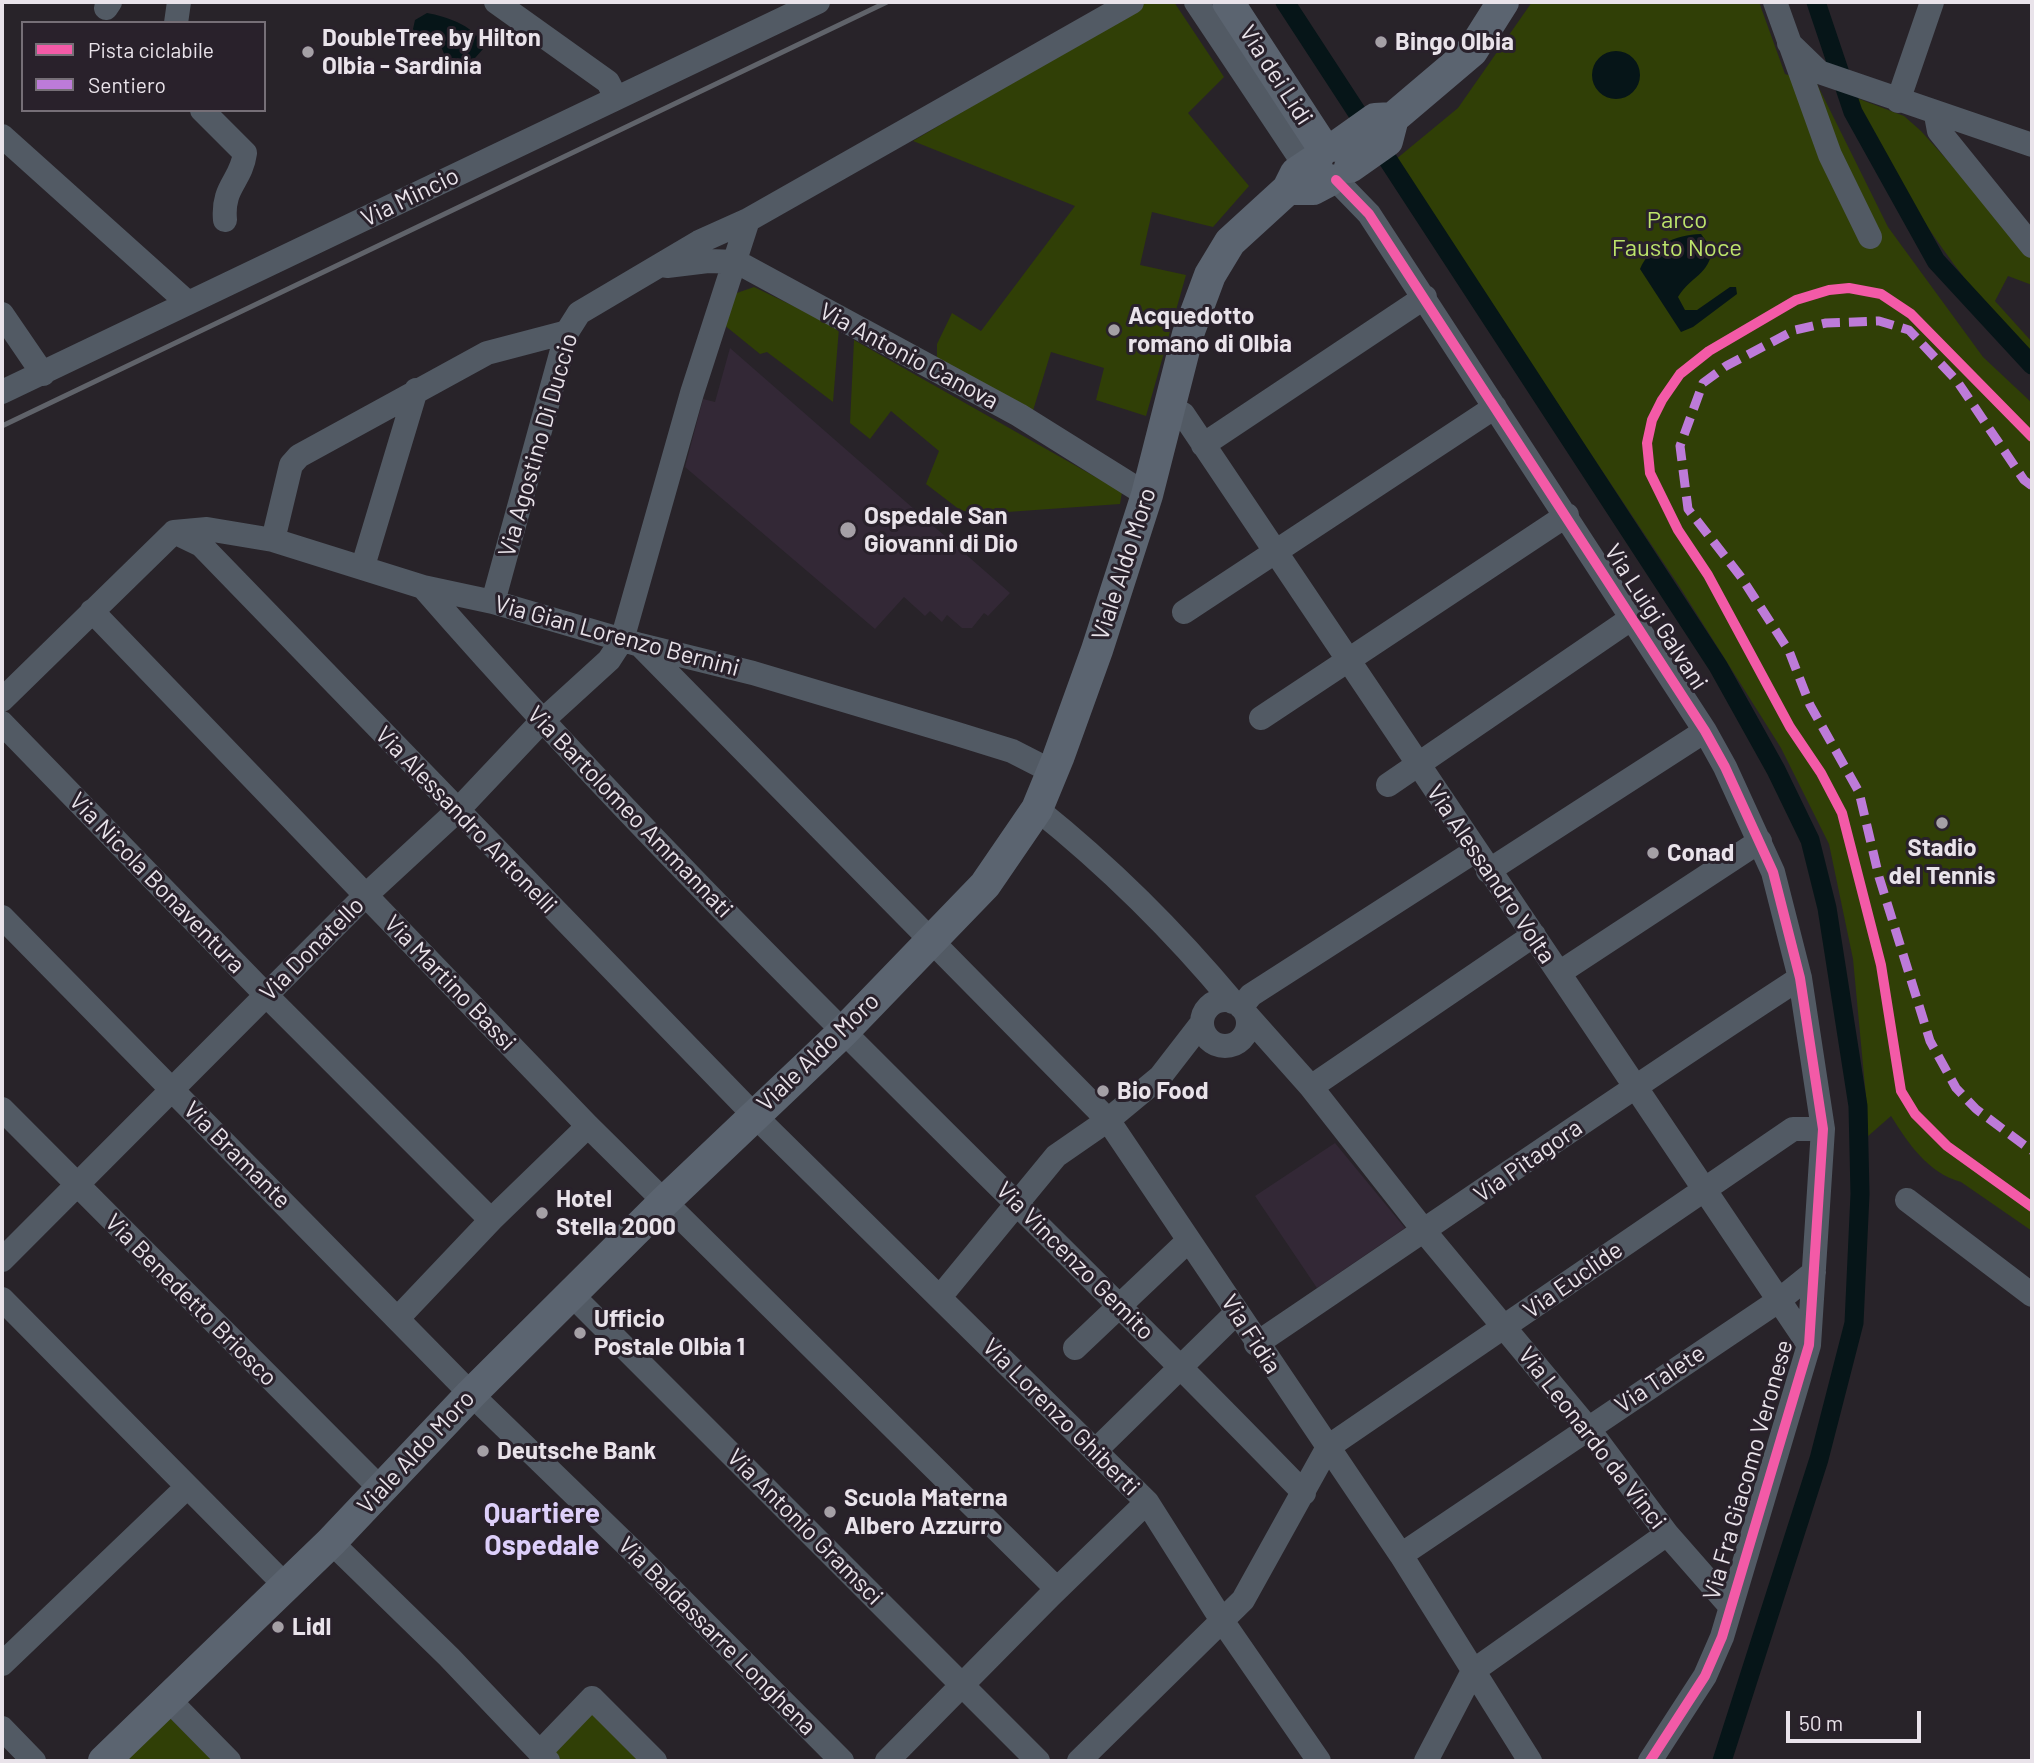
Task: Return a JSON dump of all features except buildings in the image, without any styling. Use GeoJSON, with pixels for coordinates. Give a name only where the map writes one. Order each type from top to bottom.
{"type":"FeatureCollection","features":[{"type":"Feature","properties":{"kind":"main road","name":"Via dei Lidi"},"geometry":{"type":"LineString","coordinates":[[1228,2],[1341,154]]}},
{"type":"Feature","properties":{"kind":"main road","name":"Viale Aldo Moro"},"geometry":{"type":"LineString","coordinates":[[104,1761],[331,1542],[471,1394],[665,1201],[842,1032],[985,885],[1037,809],[1053,772],[1097,650],[1147,495],[1188,334],[1210,275],[1230,242],[1472,51],[1503,2]]}},
{"type":"Feature","properties":{"kind":"street"},"geometry":{"type":"LineString","coordinates":[[176,21],[179,2]]}},
{"type":"Feature","properties":{"kind":"street"},"geometry":{"type":"LineString","coordinates":[[496,2],[608,82],[616,98]]}},
{"type":"Feature","properties":{"kind":"street","name":"Via Mincio"},"geometry":{"type":"LineString","coordinates":[[2,392],[818,2]]}},
{"type":"Feature","properties":{"kind":"street","name":"Via Agostino Di Duccio"},"geometry":{"type":"LineString","coordinates":[[493,602],[567,331],[579,313],[699,242],[748,220],[1132,2]]}},
{"type":"Feature","properties":{"kind":"street","name":"Via Luigi Galvani"},"geometry":{"type":"LineString","coordinates":[[1196,2],[1341,154],[1369,214],[1705,731],[1773,872],[1800,978],[1823,1129]]}},
{"type":"Feature","properties":{"kind":"street"},"geometry":{"type":"LineString","coordinates":[[1775,2],[1830,155],[1870,237]]}},
{"type":"Feature","properties":{"kind":"street"},"geometry":{"type":"LineString","coordinates":[[1898,101],[1932,2]]}},
{"type":"Feature","properties":{"kind":"street"},"geometry":{"type":"LineString","coordinates":[[1789,43],[1819,72],[1936,115],[2032,145]]}},
{"type":"Feature","properties":{"kind":"street"},"geometry":{"type":"LineString","coordinates":[[204,112],[245,153],[244,163],[223,202],[225,220]]}},
{"type":"Feature","properties":{"kind":"street"},"geometry":{"type":"LineString","coordinates":[[1936,115],[1939,131],[2032,246]]}},
{"type":"Feature","properties":{"kind":"street"},"geometry":{"type":"LineString","coordinates":[[2,136],[188,303]]}},
{"type":"Feature","properties":{"kind":"street"},"geometry":{"type":"LineString","coordinates":[[631,643],[692,393],[737,262],[748,220]]}},
{"type":"Feature","properties":{"kind":"street","name":"Via Antonio Canova"},"geometry":{"type":"LineString","coordinates":[[658,267],[708,261],[737,262],[1019,415],[1147,495]]}},
{"type":"Feature","properties":{"kind":"street"},"geometry":{"type":"LineString","coordinates":[[1203,445],[1425,297]]}},
{"type":"Feature","properties":{"kind":"street"},"geometry":{"type":"LineString","coordinates":[[2,314],[43,374]]}},
{"type":"Feature","properties":{"kind":"street"},"geometry":{"type":"LineString","coordinates":[[273,540],[291,465],[299,456],[416,390],[487,354],[567,331]]}},
{"type":"Feature","properties":{"kind":"street"},"geometry":{"type":"LineString","coordinates":[[363,566],[416,390]]}},
{"type":"Feature","properties":{"kind":"street","name":"Via Alessandro Volta"},"geometry":{"type":"LineString","coordinates":[[1171,407],[1183,414],[1346,661],[1809,1345]]}},
{"type":"Feature","properties":{"kind":"street"},"geometry":{"type":"LineString","coordinates":[[1184,612],[1495,407]]}},
{"type":"Feature","properties":{"kind":"street"},"geometry":{"type":"LineString","coordinates":[[1261,718],[1567,515]]}},
{"type":"Feature","properties":{"kind":"street","name":"Via Gian Lorenzo Bernini"},"geometry":{"type":"LineString","coordinates":[[174,532],[207,529],[273,540],[423,587],[493,602],[965,737],[1012,751],[1053,772]]}},
{"type":"Feature","properties":{"kind":"street"},"geometry":{"type":"LineString","coordinates":[[2,700],[174,532]]}},
{"type":"Feature","properties":{"kind":"street","name":"Via Alessandro Antonelli"},"geometry":{"type":"LineString","coordinates":[[174,532],[201,545],[754,1115]]}},
{"type":"Feature","properties":{"kind":"street","name":"Via Bartolomeo Ammannati"},"geometry":{"type":"LineString","coordinates":[[423,587],[541,722],[842,1032]]}},
{"type":"Feature","properties":{"kind":"street","name":"Via Martino Bassi"},"geometry":{"type":"LineString","coordinates":[[92,611],[587,1126],[1057,1589]]}},
{"type":"Feature","properties":{"kind":"street"},"geometry":{"type":"LineString","coordinates":[[1388,785],[1632,618]]}},
{"type":"Feature","properties":{"kind":"street","name":"Via Fidia"},"geometry":{"type":"LineString","coordinates":[[631,643],[675,682],[1108,1120],[1401,1555],[1531,1761]]}},
{"type":"Feature","properties":{"kind":"street","name":"Via Donatello"},"geometry":{"type":"LineString","coordinates":[[2,1260],[365,895],[457,811],[541,722],[631,643]]}},
{"type":"Feature","properties":{"kind":"street"},"geometry":{"type":"LineString","coordinates":[[675,682],[698,660]]}},
{"type":"Feature","properties":{"kind":"street","name":"Via Nicola Bonaventura"},"geometry":{"type":"LineString","coordinates":[[2,723],[266,995],[491,1220]]}},
{"type":"Feature","properties":{"kind":"street"},"geometry":{"type":"LineString","coordinates":[[1240,1007],[1251,995],[1705,731]]}},
{"type":"Feature","properties":{"kind":"street","name":"Via Leonardo da Vinci"},"geometry":{"type":"LineString","coordinates":[[1037,809],[1082,845],[1197,958],[1304,1079],[1425,1232],[1587,1427],[1667,1534],[1731,1607]]}},
{"type":"Feature","properties":{"kind":"street"},"geometry":{"type":"LineString","coordinates":[[1559,973],[1760,841]]}},
{"type":"Feature","properties":{"kind":"street","name":"Via Bramante"},"geometry":{"type":"LineString","coordinates":[[2,916],[471,1394]]}},
{"type":"Feature","properties":{"kind":"street"},"geometry":{"type":"LineString","coordinates":[[1304,1079],[1534,935]]}},
{"type":"Feature","properties":{"kind":"street","name":"Via Leonardo da Vinci"},"geometry":{"type":"LineString","coordinates":[[1197,958],[1207,990],[1205,1016]]}},
{"type":"Feature","properties":{"kind":"street","name":"Via Pitagora"},"geometry":{"type":"LineString","coordinates":[[1256,1343],[1800,978]]}},
{"type":"Feature","properties":{"kind":"street"},"geometry":{"type":"LineString","coordinates":[[940,1297],[1056,1156],[1108,1120],[1160,1077],[1215,1002],[1240,1007]]}},
{"type":"Feature","properties":{"kind":"street"},"geometry":{"type":"LineString","coordinates":[[1160,1077],[1230,1046],[1246,1032],[1240,1007]]}},
{"type":"Feature","properties":{"kind":"street"},"geometry":{"type":"LineString","coordinates":[[1205,1016],[1209,1040],[1230,1046]]}},
{"type":"Feature","properties":{"kind":"street","name":"Via Vincenzo Gemito"},"geometry":{"type":"LineString","coordinates":[[842,1032],[1180,1365],[1304,1493]]}},
{"type":"Feature","properties":{"kind":"street","name":"Via Leonardo da Vinci"},"geometry":{"type":"LineString","coordinates":[[1230,1046],[1304,1079]]}},
{"type":"Feature","properties":{"kind":"street","name":"Via Benedetto Briosco"},"geometry":{"type":"LineString","coordinates":[[2,1109],[381,1489]]}},
{"type":"Feature","properties":{"kind":"street","name":"Via Lorenzo Ghiberti"},"geometry":{"type":"LineString","coordinates":[[754,1115],[1147,1502],[1223,1622],[1319,1761]]}},
{"type":"Feature","properties":{"kind":"street"},"geometry":{"type":"LineString","coordinates":[[398,1318],[491,1220],[587,1126]]}},
{"type":"Feature","properties":{"kind":"street","name":"Via Euclide"},"geometry":{"type":"LineString","coordinates":[[1328,1447],[1793,1129],[1823,1129]]}},
{"type":"Feature","properties":{"kind":"street","name":"Via Fra Giacomo Veronese"},"geometry":{"type":"LineString","coordinates":[[1650,1761],[1705,1676],[1731,1607],[1809,1345],[1823,1129]]}},
{"type":"Feature","properties":{"kind":"street"},"geometry":{"type":"LineString","coordinates":[[1907,1200],[2032,1295]]}},
{"type":"Feature","properties":{"kind":"street"},"geometry":{"type":"LineString","coordinates":[[1075,1348],[1188,1241]]}},
{"type":"Feature","properties":{"kind":"street","name":"Via Talete"},"geometry":{"type":"LineString","coordinates":[[1401,1555],[1587,1427],[1778,1301],[1814,1272]]}},
{"type":"Feature","properties":{"kind":"street","name":"Via Antonio Gramsci"},"geometry":{"type":"LineString","coordinates":[[571,1294],[1038,1761]]}},
{"type":"Feature","properties":{"kind":"street"},"geometry":{"type":"LineString","coordinates":[[2,1299],[186,1488],[285,1585]]}},
{"type":"Feature","properties":{"kind":"street"},"geometry":{"type":"LineString","coordinates":[[1095,1451],[1237,1312]]}},
{"type":"Feature","properties":{"kind":"street","name":"Via Baldassarre Longhena"},"geometry":{"type":"LineString","coordinates":[[471,1394],[636,1553],[842,1761]]}},
{"type":"Feature","properties":{"kind":"street"},"geometry":{"type":"LineString","coordinates":[[1079,1761],[1243,1600],[1328,1447]]}},
{"type":"Feature","properties":{"kind":"street"},"geometry":{"type":"LineString","coordinates":[[2,1664],[186,1488]]}},
{"type":"Feature","properties":{"kind":"street"},"geometry":{"type":"LineString","coordinates":[[887,1761],[1147,1502]]}},
{"type":"Feature","properties":{"kind":"street"},"geometry":{"type":"LineString","coordinates":[[1426,1761],[1473,1671],[1667,1534]]}},
{"type":"Feature","properties":{"kind":"street"},"geometry":{"type":"LineString","coordinates":[[331,1542],[449,1657],[544,1757],[592,1698],[655,1761]]}},
{"type":"Feature","properties":{"kind":"street"},"geometry":{"type":"LineString","coordinates":[[169,1700],[229,1761]]}},
{"type":"Feature","properties":{"kind":"street"},"geometry":{"type":"LineString","coordinates":[[2,1728],[34,1761]]}},
{"type":"Feature","properties":{"kind":"shaded area"},"geometry":{"type":"Polygon","coordinates":[[[427,13],[461,24],[481,42],[483,49],[475,58],[464,60],[465,72],[461,76],[450,75],[440,47],[434,41],[418,35],[413,29],[415,20],[427,13]]]}},
{"type":"Feature","properties":{"kind":"shaded area"},"geometry":{"type":"Polygon","coordinates":[[[1616,51],[1633,58],[1640,75],[1633,92],[1616,99],[1599,92],[1592,75],[1599,58],[1616,51]]]}},
{"type":"Feature","properties":{"kind":"shaded area"},"geometry":{"type":"Polygon","coordinates":[[[1701,234],[1712,249],[1704,270],[1678,297],[1685,310],[1697,310],[1730,287],[1736,287],[1737,294],[1693,327],[1681,332],[1640,269],[1650,254],[1665,243],[1701,234]]]}},
{"type":"Feature","properties":{"kind":"shaded area","name":"Ospedale San Giovanni di Dio"},"geometry":{"type":"Polygon","coordinates":[[[730,348],[1010,593],[988,616],[984,613],[972,628],[962,628],[947,615],[942,622],[930,611],[925,616],[904,597],[875,629],[685,467],[703,399],[715,402],[730,348]]]}},
{"type":"Feature","properties":{"kind":"shaded area"},"geometry":{"type":"Polygon","coordinates":[[[1335,1143],[1405,1228],[1317,1288],[1255,1196],[1335,1143]]]}},
{"type":"Feature","properties":{"kind":"green space"},"geometry":{"type":"Polygon","coordinates":[[[1147,2],[1174,2],[1224,77],[1188,113],[1249,186],[1213,227],[1152,212],[1140,265],[1186,275],[1146,416],[1096,400],[1104,368],[1051,352],[1031,417],[937,361],[937,344],[952,313],[981,331],[1075,206],[913,141],[1147,2]]]}},
{"type":"Feature","properties":{"kind":"green space","name":"Parco Fausto Noce"},"geometry":{"type":"Polygon","coordinates":[[[1532,2],[1759,2],[1785,74],[1817,84],[1888,227],[1983,357],[2032,403],[2032,1231],[1961,1182],[1949,1178],[1929,1164],[1912,1146],[1891,1116],[1867,1137],[1866,1097],[1853,959],[1829,844],[1781,748],[1681,589],[1395,160],[1458,108],[1532,2]]]}},
{"type":"Feature","properties":{"kind":"green space"},"geometry":{"type":"Polygon","coordinates":[[[1854,97],[1904,116],[1921,131],[2032,254],[2032,285],[2008,276],[1995,301],[2032,342],[2032,355],[1977,294],[1932,233],[1892,169],[1854,97]]]}},
{"type":"Feature","properties":{"kind":"green space"},"geometry":{"type":"Polygon","coordinates":[[[754,287],[839,328],[833,402],[767,352],[760,354],[723,324],[731,295],[754,287]]]}},
{"type":"Feature","properties":{"kind":"green space"},"geometry":{"type":"Polygon","coordinates":[[[854,340],[1122,492],[1120,504],[979,514],[960,510],[926,484],[939,451],[891,411],[870,439],[850,423],[854,340]]]}},
{"type":"Feature","properties":{"kind":"green space"},"geometry":{"type":"Polygon","coordinates":[[[591,1707],[644,1761],[559,1761],[550,1752],[591,1707]]]}},
{"type":"Feature","properties":{"kind":"green space"},"geometry":{"type":"Polygon","coordinates":[[[168,1716],[213,1761],[120,1761],[168,1716]]]}},
{"type":"Feature","properties":{"kind":"waterway"},"geometry":{"type":"LineString","coordinates":[[1285,2],[1718,666],[1776,770],[1810,840],[1827,908],[1858,1106],[1860,1194],[1854,1323],[1819,1459],[1722,1761]]}},
{"type":"Feature","properties":{"kind":"waterway"},"geometry":{"type":"LineString","coordinates":[[1816,2],[1853,112],[1936,261],[2032,365]]}},
{"type":"Feature","properties":{"kind":"railway"},"geometry":{"type":"LineString","coordinates":[[2,426],[887,2]]}},
{"type":"Feature","properties":{"kind":"marked path"},"geometry":{"type":"LineString","coordinates":[[2032,486],[2024,480],[1957,381],[1909,330],[1879,321],[1826,323],[1795,330],[1726,366],[1703,383],[1680,446],[1688,509],[1741,577],[1789,651],[1810,705],[1859,792],[1879,877],[1930,1041],[1956,1088],[1976,1109],[2032,1151]]}},
{"type":"Feature","properties":{"kind":"cycle path"},"geometry":{"type":"LineString","coordinates":[[1336,180],[1369,214],[1705,731],[1725,767],[1773,872],[1800,978],[1823,1129],[1809,1345],[1722,1637],[1705,1676],[1650,1761]]}},
{"type":"Feature","properties":{"kind":"cycle path"},"geometry":{"type":"LineString","coordinates":[[2032,437],[1911,314],[1881,294],[1849,288],[1829,290],[1796,300],[1709,351],[1680,374],[1662,400],[1652,420],[1647,443],[1650,473],[1678,530],[1708,575],[1790,727],[1821,773],[1842,813],[1881,965],[1901,1091],[1915,1114],[1947,1146],[2032,1207]]}},
{"type":"Feature","properties":{"kind":"place","name":"Bingo Olbia"},"geometry":{"type":"Point","coordinates":[1381,42]}},
{"type":"Feature","properties":{"kind":"place","name":"DoubleTree by Hilton Olbia - Sardinia"},"geometry":{"type":"Point","coordinates":[308,52]}},
{"type":"Feature","properties":{"kind":"place","name":"Acquedotto romano di Olbia"},"geometry":{"type":"Point","coordinates":[1114,330]}},
{"type":"Feature","properties":{"kind":"place","name":"Ospedale San Giovanni di Dio"},"geometry":{"type":"Point","coordinates":[848,530]}},
{"type":"Feature","properties":{"kind":"place","name":"Stadio del Tennis"},"geometry":{"type":"Point","coordinates":[1942,823]}},
{"type":"Feature","properties":{"kind":"place","name":"Conad"},"geometry":{"type":"Point","coordinates":[1653,853]}},
{"type":"Feature","properties":{"kind":"place","name":"Bio Food"},"geometry":{"type":"Point","coordinates":[1103,1091]}},
{"type":"Feature","properties":{"kind":"place","name":"Hotel Stella 2000"},"geometry":{"type":"Point","coordinates":[542,1213]}},
{"type":"Feature","properties":{"kind":"place","name":"Ufficio Postale Olbia 1"},"geometry":{"type":"Point","coordinates":[580,1333]}},
{"type":"Feature","properties":{"kind":"place","name":"Deutsche Bank"},"geometry":{"type":"Point","coordinates":[483,1451]}},
{"type":"Feature","properties":{"kind":"place","name":"Scuola Materna Albero Azzurro"},"geometry":{"type":"Point","coordinates":[830,1512]}},
{"type":"Feature","properties":{"kind":"place","name":"Lidl"},"geometry":{"type":"Point","coordinates":[278,1627]}},
{"type":"Feature","properties":{"kind":"district","name":"Quartiere Ospedale"},"geometry":{"type":"Point","coordinates":[542,1530]}}]}
